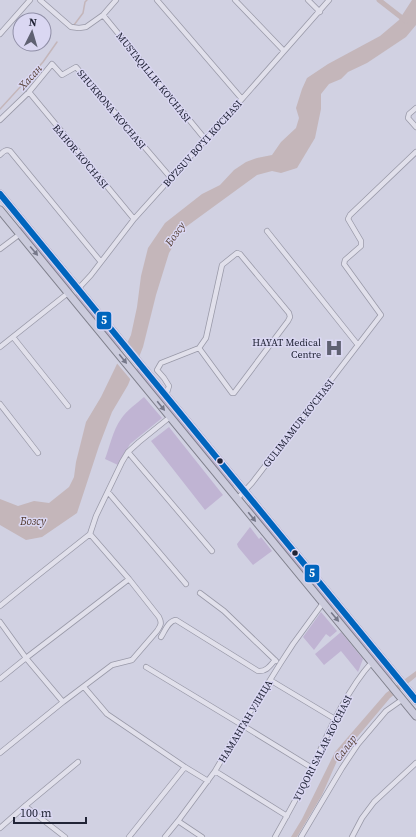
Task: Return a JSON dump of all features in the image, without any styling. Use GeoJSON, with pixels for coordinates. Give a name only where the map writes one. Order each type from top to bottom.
{"type":"FeatureCollection","features":[{"type":"Feature","properties":{"kind":"highway"},"geometry":{"type":"LineString","coordinates":[[0,194],[416,700]]}},
{"type":"Feature","properties":{"kind":"highway"},"geometry":{"type":"LineString","coordinates":[[0,210],[416,716]]}},
{"type":"Feature","properties":{"kind":"highway"},"geometry":{"type":"LineString","coordinates":[[9,222],[17,215]]}},
{"type":"Feature","properties":{"kind":"street"},"geometry":{"type":"LineString","coordinates":[[0,34],[30,0]]}},
{"type":"Feature","properties":{"kind":"street"},"geometry":{"type":"LineString","coordinates":[[40,0],[71,27],[79,28],[86,27],[103,15],[116,0]]}},
{"type":"Feature","properties":{"kind":"street"},"geometry":{"type":"LineString","coordinates":[[157,0],[242,99]]}},
{"type":"Feature","properties":{"kind":"street"},"geometry":{"type":"LineString","coordinates":[[235,0],[284,51]]}},
{"type":"Feature","properties":{"kind":"street"},"geometry":{"type":"LineString","coordinates":[[308,0],[320,12]]}},
{"type":"Feature","properties":{"kind":"street","name":"BO'ZSUV BO'YI KO'CHASI"},"geometry":{"type":"LineString","coordinates":[[78,289],[92,275],[134,219],[320,12],[329,0]]}},
{"type":"Feature","properties":{"kind":"street","name":"MUSTAQILLIK KO'CHASI"},"geometry":{"type":"LineString","coordinates":[[103,15],[205,140]]}},
{"type":"Feature","properties":{"kind":"street","name":"SHUKRONA KO'CHASI"},"geometry":{"type":"LineString","coordinates":[[0,120],[29,92],[52,64],[62,75],[76,66],[171,178]]}},
{"type":"Feature","properties":{"kind":"street","name":"BAHOR KO'CHASI"},"geometry":{"type":"LineString","coordinates":[[29,92],[134,219]]}},
{"type":"Feature","properties":{"kind":"street"},"geometry":{"type":"LineString","coordinates":[[416,108],[409,114],[408,118],[416,128]]}},
{"type":"Feature","properties":{"kind":"street"},"geometry":{"type":"LineString","coordinates":[[0,155],[5,150],[10,151],[101,262]]}},
{"type":"Feature","properties":{"kind":"street","name":"GULIMAMUR KO'CHASI"},"geometry":{"type":"LineString","coordinates":[[237,499],[381,315],[344,264],[345,260],[361,246],[361,242],[348,218],[416,152]]}},
{"type":"Feature","properties":{"kind":"street"},"geometry":{"type":"LineString","coordinates":[[267,231],[358,346]]}},
{"type":"Feature","properties":{"kind":"street"},"geometry":{"type":"LineString","coordinates":[[0,249],[20,234]]}},
{"type":"Feature","properties":{"kind":"street"},"geometry":{"type":"LineString","coordinates":[[166,396],[169,386],[157,370],[162,363],[199,348],[206,338],[222,265],[237,253],[240,254],[289,313],[290,317],[233,393],[199,348]]}},
{"type":"Feature","properties":{"kind":"street"},"geometry":{"type":"LineString","coordinates":[[0,347],[68,293]]}},
{"type":"Feature","properties":{"kind":"street"},"geometry":{"type":"LineString","coordinates":[[13,337],[68,406]]}},
{"type":"Feature","properties":{"kind":"street"},"geometry":{"type":"LineString","coordinates":[[0,404],[38,453]]}},
{"type":"Feature","properties":{"kind":"street"},"geometry":{"type":"LineString","coordinates":[[0,606],[90,534],[96,516],[128,452],[170,417]]}},
{"type":"Feature","properties":{"kind":"street"},"geometry":{"type":"LineString","coordinates":[[128,452],[212,551]]}},
{"type":"Feature","properties":{"kind":"street"},"geometry":{"type":"LineString","coordinates":[[108,492],[186,584]]}},
{"type":"Feature","properties":{"kind":"street"},"geometry":{"type":"LineString","coordinates":[[0,754],[63,702],[112,666],[132,660],[160,626],[161,622],[159,617],[90,534]]}},
{"type":"Feature","properties":{"kind":"street"},"geometry":{"type":"LineString","coordinates":[[0,679],[128,579]]}},
{"type":"Feature","properties":{"kind":"street"},"geometry":{"type":"LineString","coordinates":[[200,592],[224,611],[280,664]]}},
{"type":"Feature","properties":{"kind":"street","name":"НАМАНГАН УЛИЦА"},"geometry":{"type":"LineString","coordinates":[[165,837],[215,771],[280,664],[323,603]]}},
{"type":"Feature","properties":{"kind":"street"},"geometry":{"type":"LineString","coordinates":[[161,637],[169,623],[176,620],[258,671],[266,670],[275,660]]}},
{"type":"Feature","properties":{"kind":"street"},"geometry":{"type":"LineString","coordinates":[[0,622],[26,658],[63,702]]}},
{"type":"Feature","properties":{"kind":"street","name":"YUQORI SALAR KO'CHASI"},"geometry":{"type":"LineString","coordinates":[[275,837],[357,679],[372,662]]}},
{"type":"Feature","properties":{"kind":"street"},"geometry":{"type":"LineString","coordinates":[[146,667],[312,768]]}},
{"type":"Feature","properties":{"kind":"street"},"geometry":{"type":"LineString","coordinates":[[270,680],[335,719]]}},
{"type":"Feature","properties":{"kind":"street"},"geometry":{"type":"LineString","coordinates":[[84,687],[107,714],[208,781]]}},
{"type":"Feature","properties":{"kind":"street"},"geometry":{"type":"LineString","coordinates":[[301,837],[358,744],[386,711],[401,697]]}},
{"type":"Feature","properties":{"kind":"street"},"geometry":{"type":"LineString","coordinates":[[0,828],[78,762]]}},
{"type":"Feature","properties":{"kind":"street"},"geometry":{"type":"LineString","coordinates":[[352,837],[362,818],[374,802],[416,763]]}},
{"type":"Feature","properties":{"kind":"street"},"geometry":{"type":"LineString","coordinates":[[129,837],[185,767]]}},
{"type":"Feature","properties":{"kind":"street"},"geometry":{"type":"LineString","coordinates":[[215,771],[287,816]]}},
{"type":"Feature","properties":{"kind":"street"},"geometry":{"type":"LineString","coordinates":[[25,806],[65,837]]}},
{"type":"Feature","properties":{"kind":"street"},"geometry":{"type":"LineString","coordinates":[[178,821],[202,837]]}},
{"type":"Feature","properties":{"kind":"shaded area"},"geometry":{"type":"Polygon","coordinates":[[[21,226],[73,289],[70,291],[19,228],[21,226]]]}},
{"type":"Feature","properties":{"kind":"shaded area"},"geometry":{"type":"Polygon","coordinates":[[[77,293],[235,485],[233,487],[74,296],[77,293]]]}},
{"type":"Feature","properties":{"kind":"shaded area"},"geometry":{"type":"Polygon","coordinates":[[[144,397],[162,418],[130,444],[118,465],[105,459],[118,423],[132,407],[144,397]]]}},
{"type":"Feature","properties":{"kind":"shaded area"},"geometry":{"type":"Polygon","coordinates":[[[169,427],[223,495],[205,510],[151,441],[169,427]]]}},
{"type":"Feature","properties":{"kind":"shaded area"},"geometry":{"type":"Polygon","coordinates":[[[251,503],[394,678],[392,680],[248,506],[251,503]]]}},
{"type":"Feature","properties":{"kind":"shaded area"},"geometry":{"type":"Polygon","coordinates":[[[250,527],[259,539],[261,537],[272,551],[253,565],[237,544],[250,527]]]}},
{"type":"Feature","properties":{"kind":"shaded area"},"geometry":{"type":"Polygon","coordinates":[[[321,612],[337,631],[330,637],[326,634],[314,650],[303,637],[321,612]]]}},
{"type":"Feature","properties":{"kind":"shaded area"},"geometry":{"type":"Polygon","coordinates":[[[341,632],[363,659],[358,672],[341,651],[324,665],[315,654],[341,632]]]}},
{"type":"Feature","properties":{"kind":"water","name":"Бозсу"},"geometry":{"type":"Polygon","coordinates":[[[412,0],[416,0],[416,25],[406,37],[367,63],[348,72],[341,79],[329,84],[321,94],[321,109],[315,138],[297,168],[281,173],[272,171],[257,175],[183,229],[169,253],[156,295],[143,347],[128,385],[112,412],[77,513],[42,537],[26,540],[0,525],[0,499],[18,506],[34,501],[49,503],[69,487],[74,477],[76,462],[86,422],[101,397],[131,335],[137,307],[141,276],[148,248],[165,223],[202,194],[220,185],[234,170],[246,162],[272,155],[281,142],[296,128],[299,118],[296,108],[307,78],[328,64],[380,36],[399,20],[412,0]]]}},
{"type":"Feature","properties":{"kind":"water","name":"Салар"},"geometry":{"type":"Polygon","coordinates":[[[416,671],[416,677],[390,698],[337,761],[322,795],[297,837],[291,837],[302,819],[335,752],[386,693],[416,671]]]}},
{"type":"Feature","properties":{"kind":"pier"},"geometry":{"type":"Polygon","coordinates":[[[126,340],[141,358],[131,380],[115,361],[126,340]]]}},
{"type":"Feature","properties":{"kind":"waterway","name":"Хасан"},"geometry":{"type":"LineString","coordinates":[[74,25],[83,13],[85,2],[87,0]]}},
{"type":"Feature","properties":{"kind":"waterway"},"geometry":{"type":"LineString","coordinates":[[379,0],[406,21]]}},
{"type":"Feature","properties":{"kind":"waterway","name":"Хасан"},"geometry":{"type":"LineString","coordinates":[[0,109],[43,62],[57,42]]}},
{"type":"Feature","properties":{"kind":"transit line","name":"5"},"geometry":{"type":"LineString","coordinates":[[0,194],[416,700]]}},
{"type":"Feature","properties":{"kind":"place","name":"HAYAT Medical Centre"},"geometry":{"type":"Point","coordinates":[334,348]}}]}
